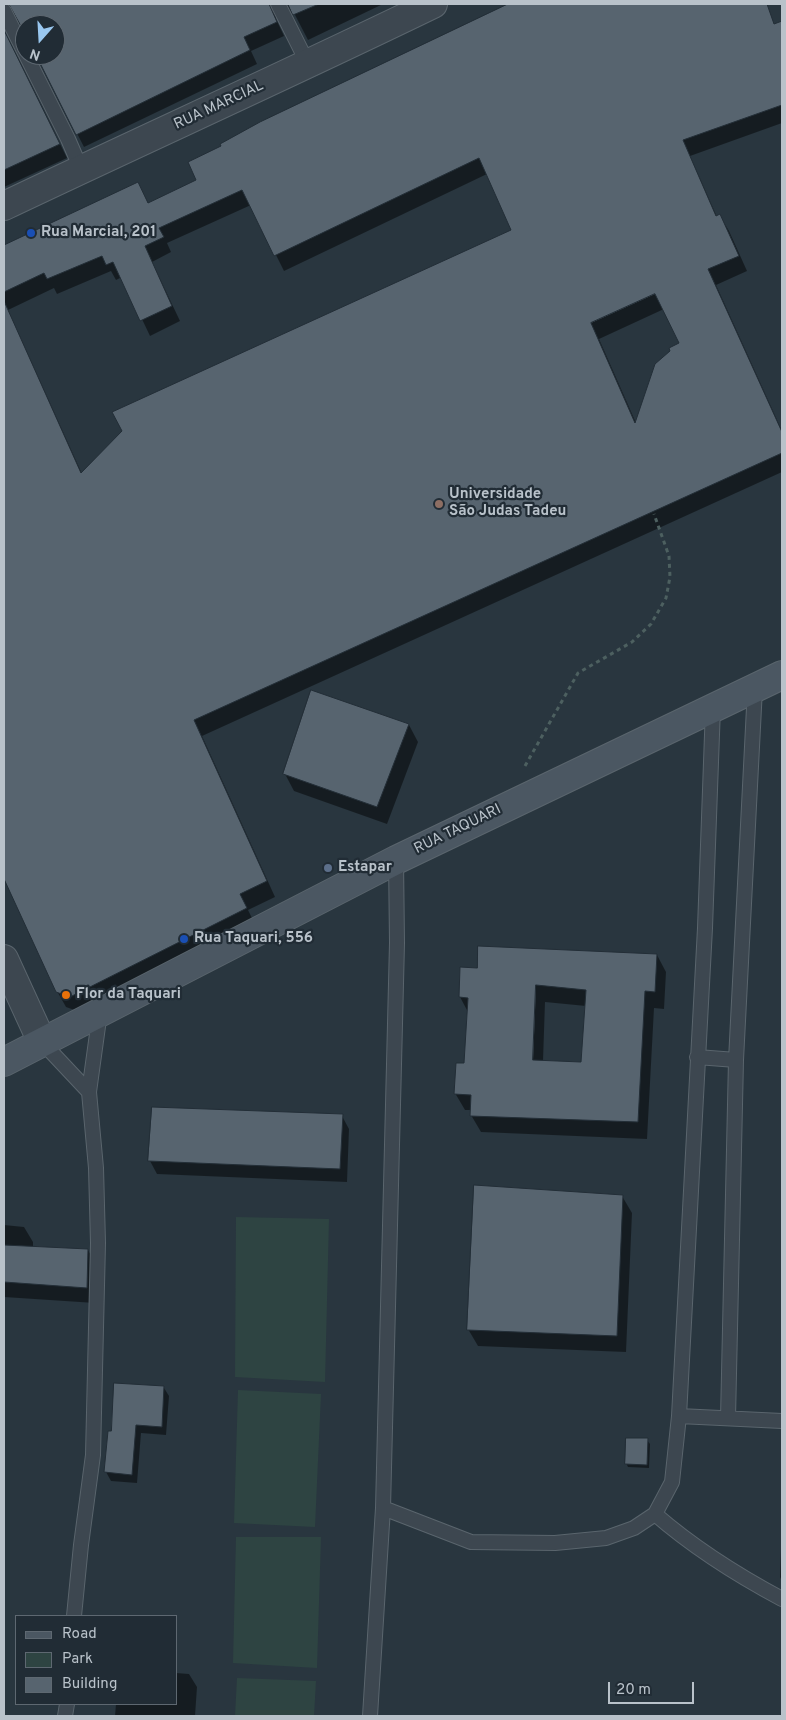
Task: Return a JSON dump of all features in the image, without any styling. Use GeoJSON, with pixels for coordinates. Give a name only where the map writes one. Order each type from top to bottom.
{"type":"FeatureCollection","features":[{"type":"Feature","properties":{"kind":"main road","name":"RUA TAQUARI"},"geometry":{"type":"LineString","coordinates":[[4,1062],[396,860],[782,675]]}},
{"type":"Feature","properties":{"kind":"street","name":"RUA MARCIAL"},"geometry":{"type":"LineString","coordinates":[[4,206],[433,4]]}},
{"type":"Feature","properties":{"kind":"street"},"geometry":{"type":"LineString","coordinates":[[4,958],[42,1042]]}},
{"type":"Feature","properties":{"kind":"lane"},"geometry":{"type":"LineString","coordinates":[[278,4],[308,64]]}},
{"type":"Feature","properties":{"kind":"lane"},"geometry":{"type":"LineString","coordinates":[[4,11],[15,34]]}},
{"type":"Feature","properties":{"kind":"lane"},"geometry":{"type":"LineString","coordinates":[[31,65],[81,169]]}},
{"type":"Feature","properties":{"kind":"lane"},"geometry":{"type":"LineString","coordinates":[[728,1418],[736,1060],[755,688]]}},
{"type":"Feature","properties":{"kind":"lane"},"geometry":{"type":"LineString","coordinates":[[383,1508],[471,1542],[555,1543],[606,1538],[634,1528],[655,1514],[672,1482],[678,1416],[705,928],[713,707]]}},
{"type":"Feature","properties":{"kind":"lane"},"geometry":{"type":"LineString","coordinates":[[370,1716],[383,1508],[397,944],[396,860]]}},
{"type":"Feature","properties":{"kind":"lane"},"geometry":{"type":"LineString","coordinates":[[74,1615],[93,1454],[97,1339],[98,1205],[89,1092],[100,1011]]}},
{"type":"Feature","properties":{"kind":"lane"},"geometry":{"type":"LineString","coordinates":[[42,1042],[89,1092]]}},
{"type":"Feature","properties":{"kind":"lane"},"geometry":{"type":"LineString","coordinates":[[697,1057],[736,1060]]}},
{"type":"Feature","properties":{"kind":"lane"},"geometry":{"type":"LineString","coordinates":[[678,1416],[782,1421]]}},
{"type":"Feature","properties":{"kind":"lane"},"geometry":{"type":"LineString","coordinates":[[655,1514],[680,1536],[742,1578],[782,1600]]}},
{"type":"Feature","properties":{"kind":"path"},"geometry":{"type":"LineString","coordinates":[[524,767],[578,673],[632,642],[651,624],[666,598],[670,577],[669,556],[654,514]]}},
{"type":"Feature","properties":{"kind":"green space"},"geometry":{"type":"Polygon","coordinates":[[[236,1217],[329,1219],[325,1382],[235,1377],[236,1217]]]}},
{"type":"Feature","properties":{"kind":"green space"},"geometry":{"type":"Polygon","coordinates":[[[238,1390],[321,1394],[315,1527],[234,1523],[238,1390]]]}},
{"type":"Feature","properties":{"kind":"green space"},"geometry":{"type":"Polygon","coordinates":[[[236,1537],[321,1537],[317,1668],[233,1663],[236,1537]]]}},
{"type":"Feature","properties":{"kind":"green space"},"geometry":{"type":"Polygon","coordinates":[[[237,1678],[316,1681],[314,1716],[235,1716],[237,1678]]]}},
{"type":"Feature","properties":{"kind":"building"},"geometry":{"type":"Polygon","coordinates":[[[9,4],[269,4],[277,22],[244,37],[250,50],[76,135],[41,65],[65,65],[65,15],[15,15],[9,4]]]}},
{"type":"Feature","properties":{"kind":"building"},"geometry":{"type":"Polygon","coordinates":[[[288,4],[319,4],[293,15],[288,4]]]}},
{"type":"Feature","properties":{"kind":"building"},"geometry":{"type":"Polygon","coordinates":[[[508,4],[767,4],[774,24],[782,21],[782,105],[683,140],[716,216],[720,214],[739,256],[708,269],[782,432],[782,453],[194,720],[267,881],[240,894],[247,908],[70,997],[56,992],[4,879],[4,301],[81,473],[122,431],[112,412],[511,230],[479,158],[274,256],[242,190],[159,228],[164,237],[145,246],[172,306],[140,321],[113,262],[106,265],[102,256],[47,279],[44,273],[4,292],[4,245],[138,182],[148,203],[196,180],[188,162],[221,146],[220,144],[260,122],[508,4]],[[655,294],[591,323],[635,423],[655,364],[670,351],[669,348],[679,343],[655,294]]]}},
{"type":"Feature","properties":{"kind":"building"},"geometry":{"type":"Polygon","coordinates":[[[4,30],[15,52],[15,65],[21,65],[60,144],[4,170],[4,30]]]}},
{"type":"Feature","properties":{"kind":"building"},"geometry":{"type":"Polygon","coordinates":[[[311,690],[409,724],[377,807],[283,774],[311,690]]]}},
{"type":"Feature","properties":{"kind":"building"},"geometry":{"type":"Polygon","coordinates":[[[478,946],[657,954],[655,992],[645,991],[638,1122],[470,1116],[471,1095],[454,1094],[456,1063],[464,1063],[468,998],[459,997],[460,967],[477,968],[478,946]],[[536,985],[533,1060],[581,1062],[586,990],[536,985]]]}},
{"type":"Feature","properties":{"kind":"building"},"geometry":{"type":"Polygon","coordinates":[[[152,1107],[343,1114],[340,1169],[148,1161],[152,1107]]]}},
{"type":"Feature","properties":{"kind":"building"},"geometry":{"type":"Polygon","coordinates":[[[474,1185],[623,1195],[617,1336],[467,1330],[474,1185]]]}},
{"type":"Feature","properties":{"kind":"building"},"geometry":{"type":"Polygon","coordinates":[[[4,1245],[88,1249],[87,1288],[4,1282],[4,1245]]]}},
{"type":"Feature","properties":{"kind":"building"},"geometry":{"type":"Polygon","coordinates":[[[114,1383],[164,1386],[162,1427],[136,1425],[132,1475],[104,1472],[108,1431],[111,1431],[114,1383]]]}},
{"type":"Feature","properties":{"kind":"building"},"geometry":{"type":"Polygon","coordinates":[[[626,1438],[648,1438],[647,1465],[625,1464],[626,1438]]]}},
{"type":"Feature","properties":{"kind":"place","name":"Rua Marcial, 201"},"geometry":{"type":"Point","coordinates":[31,233]}},
{"type":"Feature","properties":{"kind":"place","name":"Universidade São Judas Tadeu"},"geometry":{"type":"Point","coordinates":[439,504]}},
{"type":"Feature","properties":{"kind":"place","name":"Estapar"},"geometry":{"type":"Point","coordinates":[328,868]}},
{"type":"Feature","properties":{"kind":"place","name":"Rua Taquari, 556"},"geometry":{"type":"Point","coordinates":[184,939]}},
{"type":"Feature","properties":{"kind":"place","name":"Flor da Taquari"},"geometry":{"type":"Point","coordinates":[66,995]}}]}
